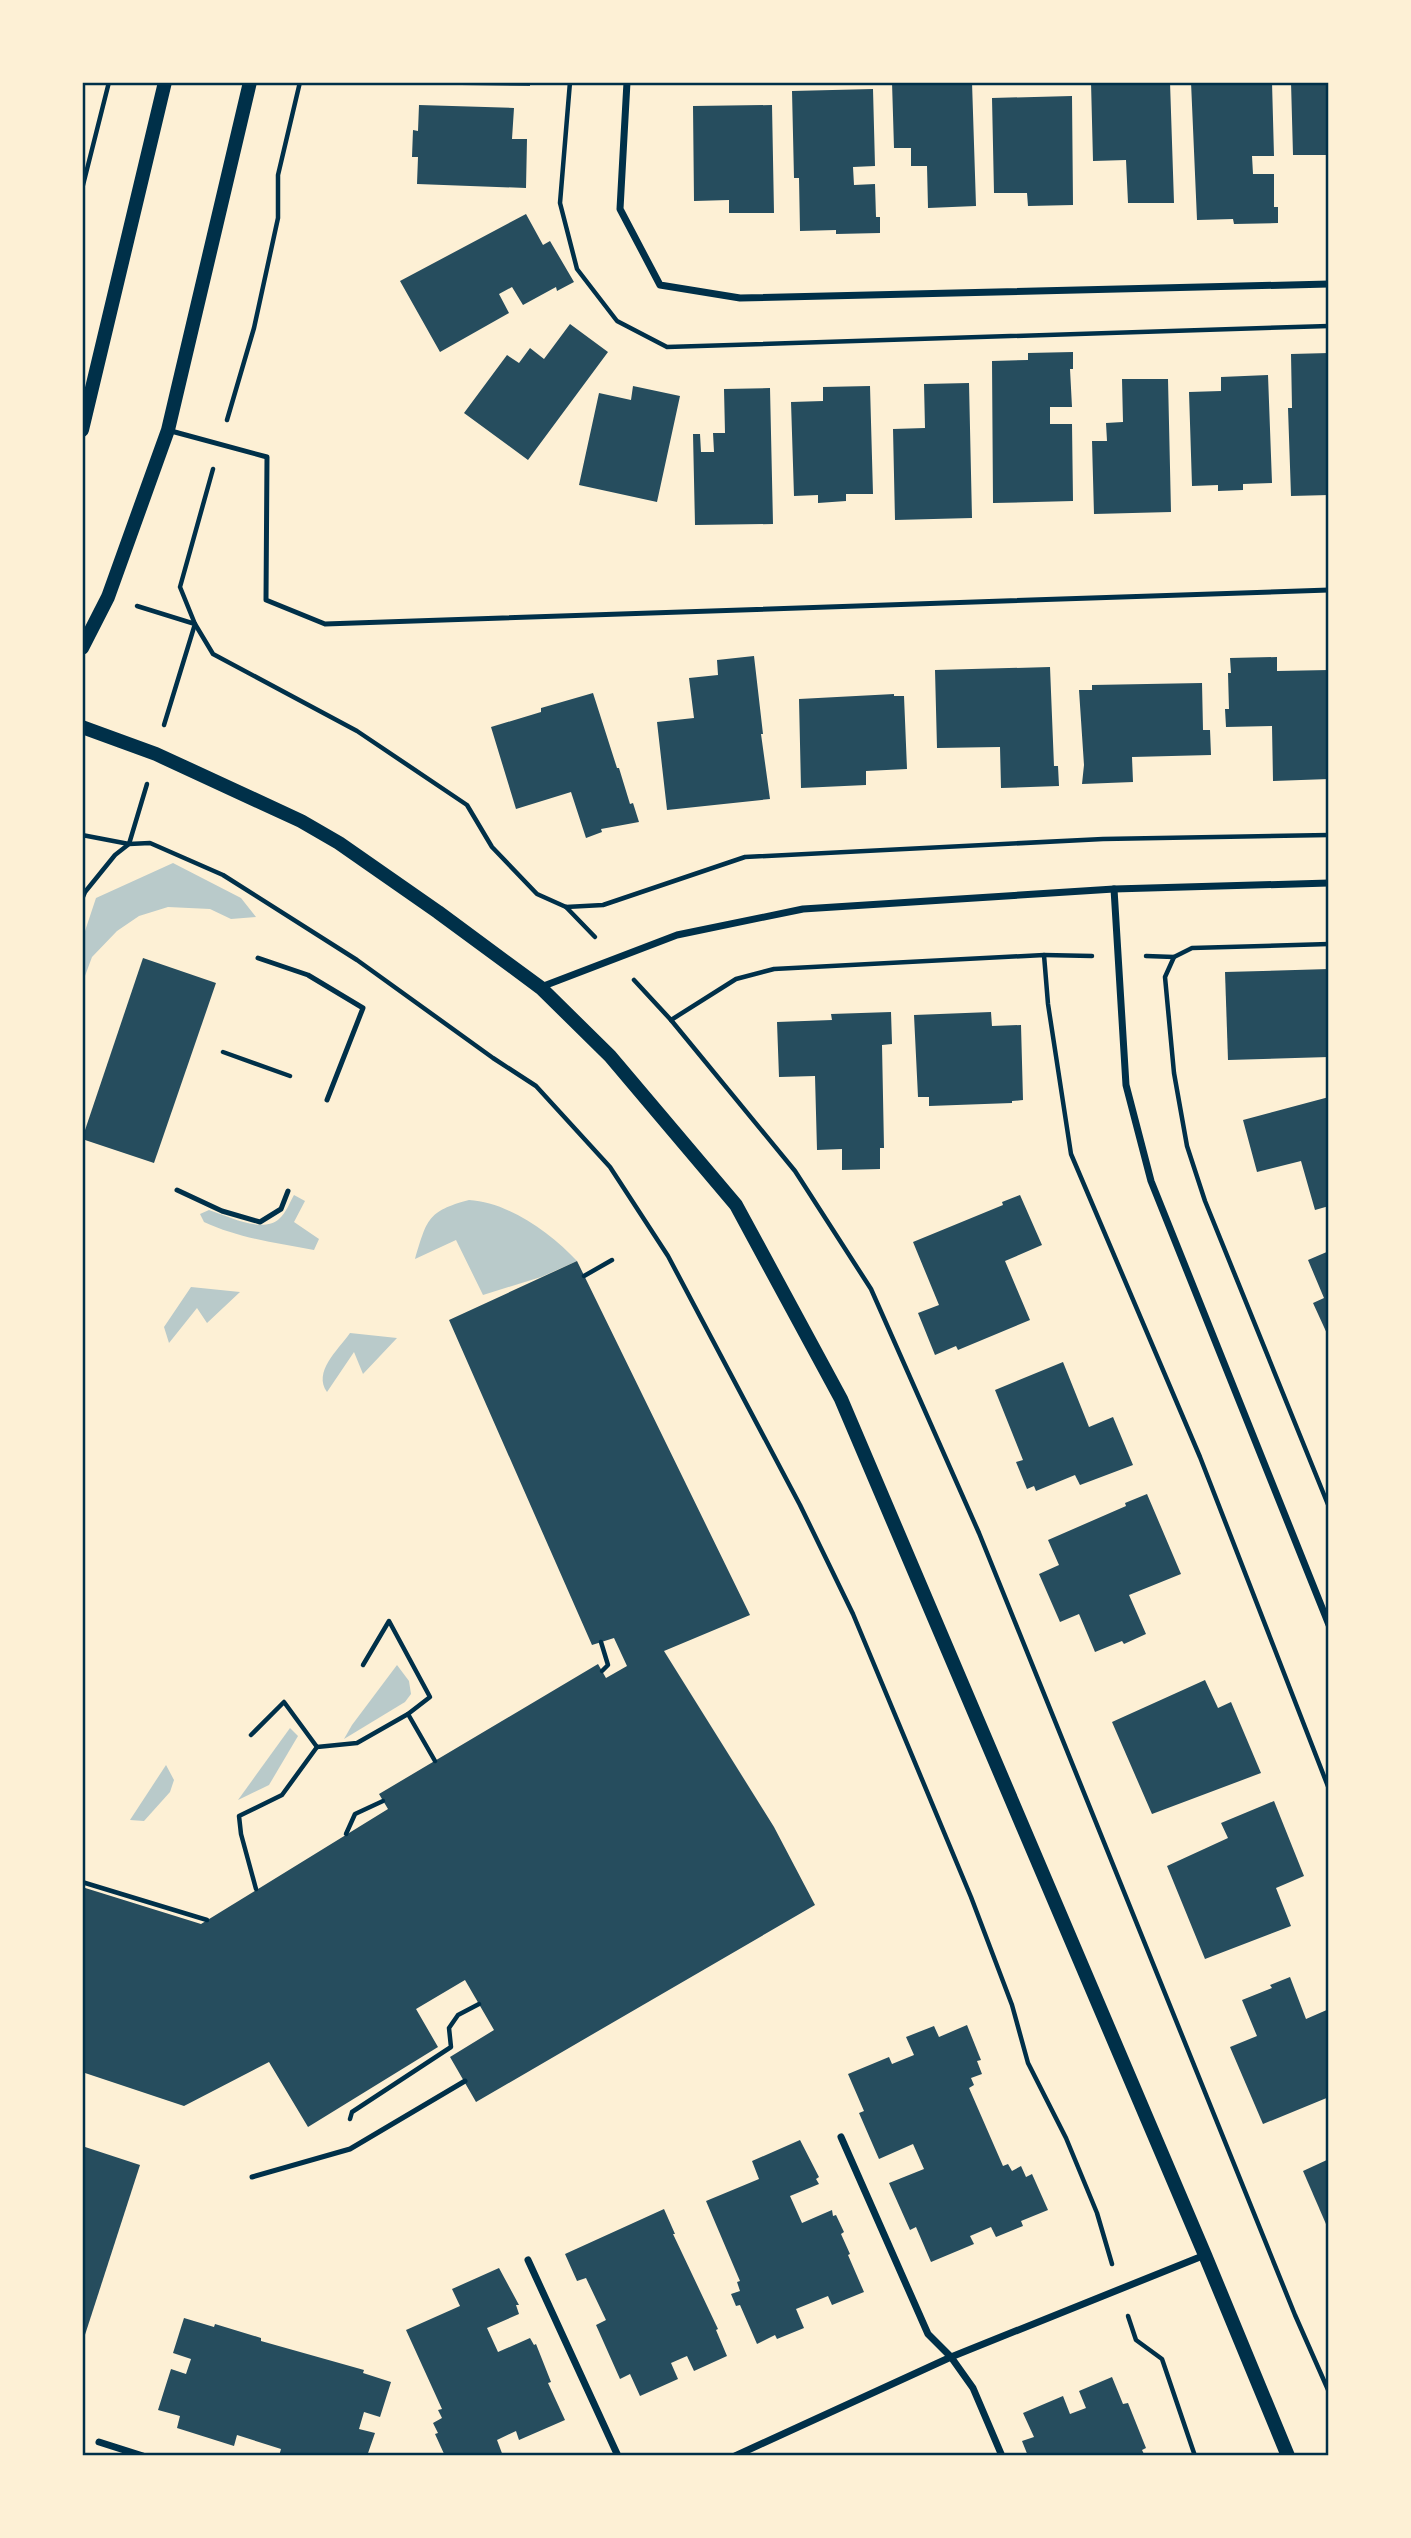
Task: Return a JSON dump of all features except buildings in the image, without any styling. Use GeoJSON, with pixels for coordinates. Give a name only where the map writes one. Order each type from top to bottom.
{"type":"FeatureCollection","features":[{"type":"Feature","properties":{"kind":"main road"},"geometry":{"type":"LineString","coordinates":[[82,430],[165,82]]}},
{"type":"Feature","properties":{"kind":"main road"},"geometry":{"type":"LineString","coordinates":[[82,649],[108,597],[167,430],[250,82]]}},
{"type":"Feature","properties":{"kind":"main road"},"geometry":{"type":"LineString","coordinates":[[82,727],[156,754],[301,821],[339,843],[541,988],[610,1056],[736,1205],[841,1399],[1288,2456]]}},
{"type":"Feature","properties":{"kind":"street"},"geometry":{"type":"LineString","coordinates":[[627,82],[621,209],[660,285],[740,298],[1329,284]]}},
{"type":"Feature","properties":{"kind":"street"},"geometry":{"type":"LineString","coordinates":[[541,988],[677,935],[803,909],[1114,889],[1329,883]]}},
{"type":"Feature","properties":{"kind":"street"},"geometry":{"type":"LineString","coordinates":[[1114,889],[1126,1085],[1151,1181],[1328,1621]]}},
{"type":"Feature","properties":{"kind":"street"},"geometry":{"type":"LineString","coordinates":[[841,2137],[928,2334],[951,2357],[973,2388],[1002,2456]]}},
{"type":"Feature","properties":{"kind":"street"},"geometry":{"type":"LineString","coordinates":[[735,2456],[951,2357],[1205,2255]]}},
{"type":"Feature","properties":{"kind":"street"},"geometry":{"type":"LineString","coordinates":[[528,2260],[618,2456]]}},
{"type":"Feature","properties":{"kind":"street"},"geometry":{"type":"LineString","coordinates":[[99,2442],[144,2456]]}},
{"type":"Feature","properties":{"kind":"lane"},"geometry":{"type":"LineString","coordinates":[[167,430],[267,457],[266,600],[325,624],[1329,590]]}},
{"type":"Feature","properties":{"kind":"lane"},"geometry":{"type":"LineString","coordinates":[[258,958],[308,975],[363,1009],[327,1100]]}},
{"type":"Feature","properties":{"kind":"lane"},"geometry":{"type":"LineString","coordinates":[[177,1190],[222,1211],[260,1222],[281,1209],[288,1191]]}},
{"type":"Feature","properties":{"kind":"lane"},"geometry":{"type":"LineString","coordinates":[[252,2177],[341,2152],[465,2081]]}},
{"type":"Feature","properties":{"kind":"path"},"geometry":{"type":"LineString","coordinates":[[82,189],[109,82]]}},
{"type":"Feature","properties":{"kind":"path"},"geometry":{"type":"LineString","coordinates":[[300,82],[278,175],[278,218],[254,328],[180,587],[195,624],[213,654],[357,731],[467,806],[492,847],[537,894],[566,906],[603,905],[745,857],[1103,839],[1329,835]]}},
{"type":"Feature","properties":{"kind":"path"},"geometry":{"type":"LineString","coordinates":[[108,597],[195,624]]}},
{"type":"Feature","properties":{"kind":"path"},"geometry":{"type":"LineString","coordinates":[[82,899],[115,855],[129,844],[195,624]]}},
{"type":"Feature","properties":{"kind":"path"},"geometry":{"type":"LineString","coordinates":[[82,835],[129,844],[150,842],[223,875],[357,960],[536,1086],[610,1167],[668,1256],[800,1505],[853,1614],[971,1897],[1012,2005],[1028,2063],[1066,2138],[1097,2213],[1136,2340],[1162,2359],[1195,2456]]}},
{"type":"Feature","properties":{"kind":"path"},"geometry":{"type":"LineString","coordinates":[[1329,944],[1192,948],[1174,957],[1166,977],[1174,1073],[1187,1146],[1205,1201],[1329,1507]]}},
{"type":"Feature","properties":{"kind":"path"},"geometry":{"type":"LineString","coordinates":[[1329,1789],[1200,1457],[1071,1154],[1048,1004],[1044,955],[774,969],[736,979],[671,1020],[795,1171],[871,1289],[979,1533],[1285,2290],[1329,2392]]}},
{"type":"Feature","properties":{"kind":"path"},"geometry":{"type":"LineString","coordinates":[[223,1052],[290,1076]]}},
{"type":"Feature","properties":{"kind":"path"},"geometry":{"type":"LineString","coordinates":[[584,1276],[612,1260]]}},
{"type":"Feature","properties":{"kind":"path"},"geometry":{"type":"LineString","coordinates":[[256,1889],[241,1834],[239,1816],[282,1795],[317,1747],[357,1743],[408,1714],[430,1697],[390,1621],[363,1665]]}},
{"type":"Feature","properties":{"kind":"path"},"geometry":{"type":"LineString","coordinates":[[601,1642],[608,1665],[603,1671]]}},
{"type":"Feature","properties":{"kind":"path"},"geometry":{"type":"LineString","coordinates":[[251,1735],[284,1702],[317,1747]]}},
{"type":"Feature","properties":{"kind":"path"},"geometry":{"type":"LineString","coordinates":[[408,1714],[435,1761]]}},
{"type":"Feature","properties":{"kind":"path"},"geometry":{"type":"LineString","coordinates":[[346,1834],[355,1814],[383,1801]]}},
{"type":"Feature","properties":{"kind":"path"},"geometry":{"type":"LineString","coordinates":[[82,1882],[207,1920]]}},
{"type":"Feature","properties":{"kind":"path"},"geometry":{"type":"LineString","coordinates":[[341,2152],[352,2112],[451,2047],[449,2028],[458,2015],[479,2004]]}},
{"type":"Feature","properties":{"kind":"shaded area"},"geometry":{"type":"Polygon","coordinates":[[[173,863],[241,898],[256,917],[231,919],[210,909],[168,907],[139,916],[117,931],[92,957],[82,984],[82,940],[96,898],[173,863]]]}},
{"type":"Feature","properties":{"kind":"shaded area"},"geometry":{"type":"Polygon","coordinates":[[[294,1195],[305,1201],[294,1222],[319,1239],[314,1250],[230,1232],[204,1222],[200,1214],[209,1210],[245,1222],[264,1225],[272,1223],[284,1214],[294,1195]]]}},
{"type":"Feature","properties":{"kind":"shaded area"},"geometry":{"type":"Polygon","coordinates":[[[469,1200],[499,1206],[528,1221],[555,1240],[577,1261],[541,1277],[483,1295],[456,1240],[415,1259],[431,1219],[445,1208],[469,1200]]]}},
{"type":"Feature","properties":{"kind":"shaded area"},"geometry":{"type":"Polygon","coordinates":[[[191,1287],[240,1292],[207,1323],[197,1308],[169,1343],[164,1327],[191,1287]]]}},
{"type":"Feature","properties":{"kind":"shaded area"},"geometry":{"type":"Polygon","coordinates":[[[350,1333],[397,1338],[363,1374],[354,1352],[327,1392],[323,1384],[325,1369],[350,1333]]]}},
{"type":"Feature","properties":{"kind":"shaded area"},"geometry":{"type":"Polygon","coordinates":[[[397,1665],[409,1681],[411,1694],[405,1702],[344,1739],[352,1725],[397,1665]]]}},
{"type":"Feature","properties":{"kind":"shaded area"},"geometry":{"type":"Polygon","coordinates":[[[290,1728],[298,1736],[269,1785],[238,1800],[290,1728]]]}},
{"type":"Feature","properties":{"kind":"shaded area"},"geometry":{"type":"Polygon","coordinates":[[[166,1765],[174,1780],[170,1792],[144,1821],[130,1820],[166,1765]]]}}]}
